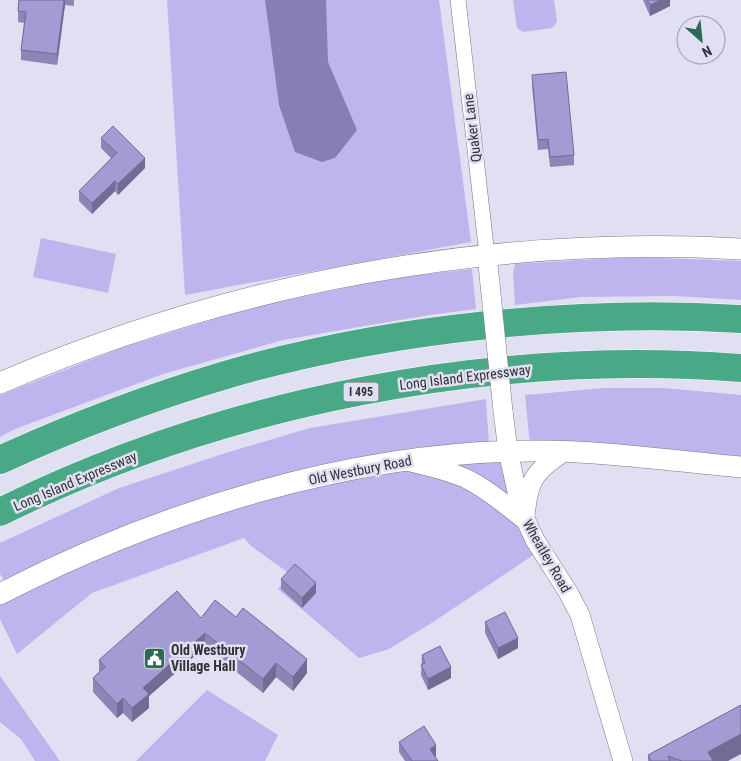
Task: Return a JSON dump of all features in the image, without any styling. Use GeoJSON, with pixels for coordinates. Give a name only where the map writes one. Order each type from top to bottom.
{"type":"FeatureCollection","features":[{"type":"Feature","properties":{"kind":"highway"},"geometry":{"type":"LineString","coordinates":[[0,460],[79,426],[179,390],[231,374],[337,349],[444,331],[553,320],[661,316],[741,319]]}},
{"type":"Feature","properties":{"kind":"highway","name":"Long Island Expressway"},"geometry":{"type":"LineString","coordinates":[[0,512],[58,486],[166,444],[259,415],[365,391],[417,382],[519,369],[630,364],[682,364],[741,368]]}},
{"type":"Feature","properties":{"kind":"main road"},"geometry":{"type":"LineString","coordinates":[[0,384],[47,364],[168,321],[254,296],[368,272],[487,255],[549,250],[688,247],[741,250]]}},
{"type":"Feature","properties":{"kind":"main road","name":"Old Westbury Road"},"geometry":{"type":"LineString","coordinates":[[0,594],[82,555],[194,513],[302,481],[405,460],[508,451],[564,452],[643,457],[741,467]]}},
{"type":"Feature","properties":{"kind":"street","name":"Quaker Lane"},"geometry":{"type":"LineString","coordinates":[[458,0],[487,255]]}},
{"type":"Feature","properties":{"kind":"street","name":"Wheatley Road"},"geometry":{"type":"LineString","coordinates":[[487,255],[508,451],[514,488],[525,520],[541,550],[568,592],[580,616],[623,761]]}},
{"type":"Feature","properties":{"kind":"street"},"geometry":{"type":"LineString","coordinates":[[525,520],[528,496],[537,472],[564,452]]}},
{"type":"Feature","properties":{"kind":"street"},"geometry":{"type":"LineString","coordinates":[[405,460],[445,470],[466,479],[488,491],[525,520]]}},
{"type":"Feature","properties":{"kind":"shaded area"},"geometry":{"type":"Polygon","coordinates":[[[167,0],[439,0],[471,242],[185,295],[167,0]]]}},
{"type":"Feature","properties":{"kind":"shaded area"},"geometry":{"type":"Polygon","coordinates":[[[265,0],[326,0],[328,62],[357,130],[335,158],[322,162],[295,152],[279,105],[265,0]]]}},
{"type":"Feature","properties":{"kind":"shaded area"},"geometry":{"type":"Polygon","coordinates":[[[513,0],[554,0],[557,22],[552,28],[523,32],[517,28],[513,0]]]}},
{"type":"Feature","properties":{"kind":"shaded area"},"geometry":{"type":"Polygon","coordinates":[[[41,238],[116,254],[108,293],[33,277],[41,238]]]}},
{"type":"Feature","properties":{"kind":"shaded area"},"geometry":{"type":"Polygon","coordinates":[[[631,257],[741,261],[741,300],[675,296],[581,297],[515,305],[513,272],[515,264],[631,257]]]}},
{"type":"Feature","properties":{"kind":"shaded area"},"geometry":{"type":"Polygon","coordinates":[[[472,269],[476,309],[429,315],[283,340],[163,374],[15,429],[0,437],[0,395],[124,347],[250,308],[392,278],[472,269]]]}},
{"type":"Feature","properties":{"kind":"shaded area"},"geometry":{"type":"Polygon","coordinates":[[[605,388],[664,388],[741,395],[741,458],[530,445],[525,395],[605,388]]]}},
{"type":"Feature","properties":{"kind":"shaded area"},"geometry":{"type":"Polygon","coordinates":[[[486,399],[489,444],[390,454],[6,584],[0,574],[0,543],[119,488],[310,428],[486,399]]]}},
{"type":"Feature","properties":{"kind":"shaded area"},"geometry":{"type":"Polygon","coordinates":[[[508,451],[541,550],[389,649],[359,658],[278,589],[290,574],[251,546],[244,538],[92,593],[17,654],[0,619],[0,594],[234,500],[508,451]]]}},
{"type":"Feature","properties":{"kind":"shaded area"},"geometry":{"type":"Polygon","coordinates":[[[0,676],[60,761],[35,761],[21,739],[0,722],[0,676]]]}},
{"type":"Feature","properties":{"kind":"shaded area"},"geometry":{"type":"Polygon","coordinates":[[[207,690],[278,735],[265,761],[136,761],[207,690]]]}},
{"type":"Feature","properties":{"kind":"building"},"geometry":{"type":"Polygon","coordinates":[[[19,0],[64,0],[57,54],[21,50],[26,12],[18,11],[19,0]]]}},
{"type":"Feature","properties":{"kind":"building"},"geometry":{"type":"Polygon","coordinates":[[[647,0],[661,0],[650,5],[647,0]]]}},
{"type":"Feature","properties":{"kind":"building"},"geometry":{"type":"Polygon","coordinates":[[[566,72],[574,155],[550,157],[548,139],[538,140],[532,75],[566,72]]]}},
{"type":"Feature","properties":{"kind":"building"},"geometry":{"type":"Polygon","coordinates":[[[113,126],[145,158],[118,184],[115,181],[92,203],[79,191],[117,153],[101,138],[113,126]]]}},
{"type":"Feature","properties":{"kind":"building"},"geometry":{"type":"Polygon","coordinates":[[[295,564],[316,583],[302,598],[281,579],[295,564]]]}},
{"type":"Feature","properties":{"kind":"building"},"geometry":{"type":"Polygon","coordinates":[[[177,591],[201,618],[215,600],[236,617],[243,608],[307,659],[293,677],[276,663],[263,679],[205,633],[143,688],[149,694],[132,708],[123,698],[117,704],[93,678],[105,667],[99,660],[177,591]]]}},
{"type":"Feature","properties":{"kind":"building"},"geometry":{"type":"Polygon","coordinates":[[[505,612],[518,638],[498,648],[485,622],[505,612]]]}},
{"type":"Feature","properties":{"kind":"building"},"geometry":{"type":"Polygon","coordinates":[[[440,646],[451,667],[428,679],[421,665],[425,663],[422,655],[440,646]]]}},
{"type":"Feature","properties":{"kind":"building"},"geometry":{"type":"Polygon","coordinates":[[[741,705],[741,734],[708,752],[713,761],[682,761],[668,756],[670,761],[651,761],[648,755],[741,705]]]}},
{"type":"Feature","properties":{"kind":"building"},"geometry":{"type":"Polygon","coordinates":[[[424,726],[436,745],[430,749],[438,761],[412,761],[399,742],[424,726]]]}},
{"type":"Feature","properties":{"kind":"place","name":"Old Westbury Village Hall"},"geometry":{"type":"Point","coordinates":[155,658]}}]}
